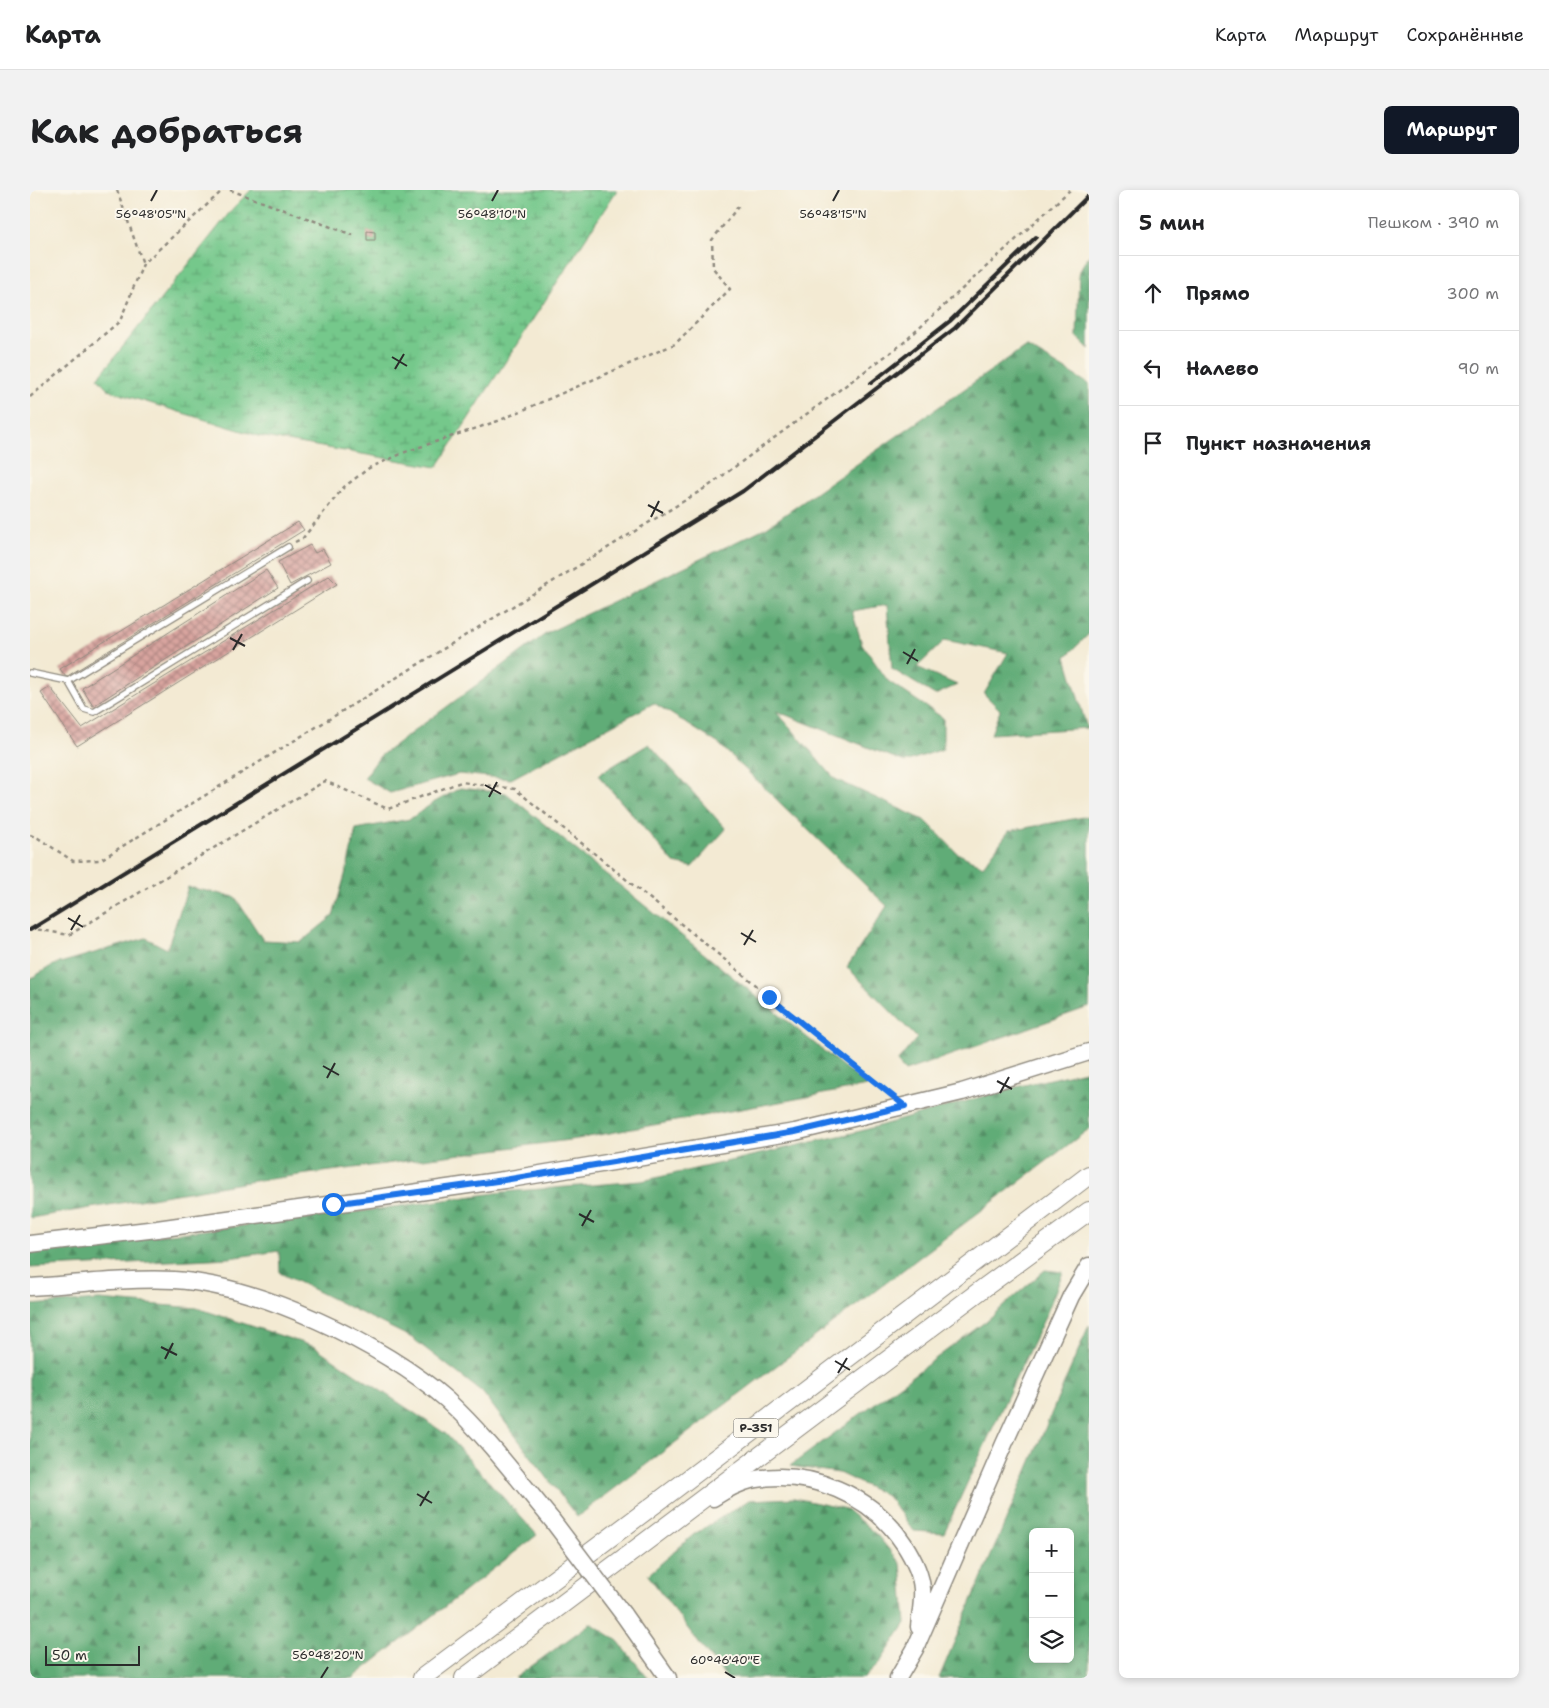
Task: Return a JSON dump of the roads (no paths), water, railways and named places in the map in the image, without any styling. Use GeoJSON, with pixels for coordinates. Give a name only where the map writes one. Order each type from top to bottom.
{"type":"FeatureCollection","features":[{"type":"Feature","properties":{"kind":"main road"},"geometry":{"type":"LineString","coordinates":[[30,1244],[158,1230],[504,1180],[795,1132],[962,1092],[1089,1052]]}},
{"type":"Feature","properties":{"kind":"main road","name":"Р-351"},"geometry":{"type":"LineString","coordinates":[[422,1678],[1089,1175]]}},
{"type":"Feature","properties":{"kind":"main road","name":"Р-351"},"geometry":{"type":"LineString","coordinates":[[464,1678],[1089,1211]]}},
{"type":"Feature","properties":{"kind":"main road"},"geometry":{"type":"LineString","coordinates":[[898,1678],[915,1649],[1071,1296],[1089,1266]]}},
{"type":"Feature","properties":{"kind":"main road"},"geometry":{"type":"LineString","coordinates":[[30,1287],[142,1280],[174,1280],[228,1288],[254,1296],[322,1323],[356,1339],[388,1358],[420,1378],[447,1400],[498,1454],[552,1520],[623,1614],[668,1678]]}},
{"type":"Feature","properties":{"kind":"main road"},"geometry":{"type":"LineString","coordinates":[[683,1515],[724,1491],[749,1480],[760,1478],[806,1480],[829,1486],[853,1497],[889,1523],[914,1561],[921,1582],[922,1596],[915,1649]]}},
{"type":"Feature","properties":{"kind":"lane"},"geometry":{"type":"LineString","coordinates":[[30,673],[68,681],[288,547]]}},
{"type":"Feature","properties":{"kind":"lane"},"geometry":{"type":"LineString","coordinates":[[68,681],[84,709],[94,712],[307,581]]}},
{"type":"Feature","properties":{"kind":"railway"},"geometry":{"type":"LineString","coordinates":[[30,930],[743,491],[955,328],[1089,195]]}},
{"type":"Feature","properties":{"kind":"railway"},"geometry":{"type":"LineString","coordinates":[[871,383],[950,321],[1036,237]]}}]}
